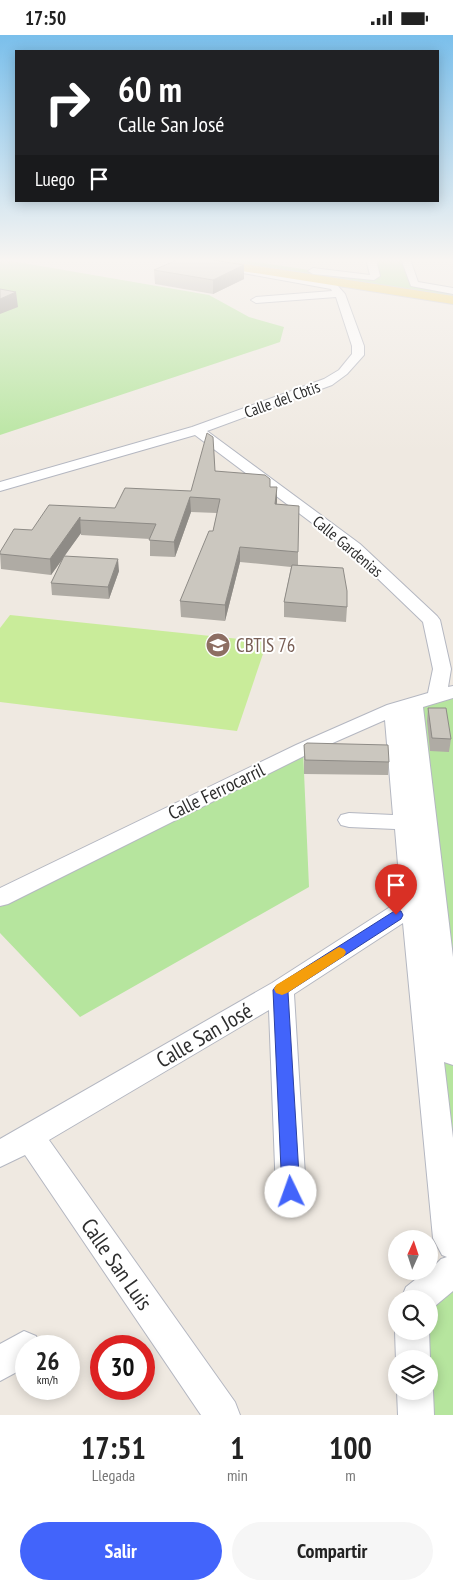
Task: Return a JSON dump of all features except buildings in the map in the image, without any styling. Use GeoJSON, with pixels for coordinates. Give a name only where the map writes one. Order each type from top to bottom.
{"type":"FeatureCollection","features":[{"type":"Feature","properties":{"kind":"street","name":"Calle del Cbtis"},"geometry":{"type":"LineString","coordinates":[[0,487],[197,430],[328,382],[343,372],[358,355],[358,346],[350,323]]}},
{"type":"Feature","properties":{"kind":"street","name":"Calle Gardenias"},"geometry":{"type":"LineString","coordinates":[[197,430],[354,547],[431,621],[442,669],[445,694]]}},
{"type":"Feature","properties":{"kind":"street","name":"Calle Ferrocarril"},"geometry":{"type":"LineString","coordinates":[[0,898],[303,749],[404,707],[445,694]]}},
{"type":"Feature","properties":{"kind":"street"},"geometry":{"type":"LineString","coordinates":[[404,707],[423,903],[449,1238],[453,1244]]}},
{"type":"Feature","properties":{"kind":"street"},"geometry":{"type":"LineString","coordinates":[[349,820],[416,823]]}},
{"type":"Feature","properties":{"kind":"street"},"geometry":{"type":"LineString","coordinates":[[423,903],[453,1054]]}},
{"type":"Feature","properties":{"kind":"street","name":"Calle San José"},"geometry":{"type":"LineString","coordinates":[[0,1154],[281,990],[423,903]]}},
{"type":"Feature","properties":{"kind":"street"},"geometry":{"type":"LineString","coordinates":[[281,990],[291,1192]]}},
{"type":"Feature","properties":{"kind":"street","name":"Calle San Luis"},"geometry":{"type":"LineString","coordinates":[[30,1137],[222,1415]]}},
{"type":"Feature","properties":{"kind":"street"},"geometry":{"type":"LineString","coordinates":[[429,1290],[453,1270]]}},
{"type":"Feature","properties":{"kind":"street"},"geometry":{"type":"LineString","coordinates":[[415,1400],[416,1415]]}},
{"type":"Feature","properties":{"kind":"green space"},"geometry":{"type":"Polygon","coordinates":[[[0,323],[271,323],[284,327],[280,342],[0,435],[0,323]]]}},
{"type":"Feature","properties":{"kind":"green space"},"geometry":{"type":"Polygon","coordinates":[[[10,615],[267,642],[237,731],[0,702],[0,628],[10,615]]]}},
{"type":"Feature","properties":{"kind":"green space"},"geometry":{"type":"Polygon","coordinates":[[[453,692],[453,1244],[413,703],[453,692]]]}},
{"type":"Feature","properties":{"kind":"green space"},"geometry":{"type":"Polygon","coordinates":[[[303,749],[309,887],[80,1017],[0,933],[0,898],[303,749]]]}},
{"type":"Feature","properties":{"kind":"green space"},"geometry":{"type":"Polygon","coordinates":[[[453,1270],[453,1415],[416,1415],[424,1400],[438,1400],[438,1350],[429,1350],[429,1340],[438,1340],[438,1290],[436,1290],[453,1270]]]}},
{"type":"Feature","properties":{"kind":"slow traffic"},"geometry":{"type":"LineString","coordinates":[[282,989],[339,952]]}},
{"type":"Feature","properties":{"kind":"place","name":"CBTIS 76"},"geometry":{"type":"Point","coordinates":[218,645]}},
{"type":"Feature","properties":{"kind":"route"},"geometry":{"type":"LineString","coordinates":[[291,1192],[281,990],[396,915]]}}]}
